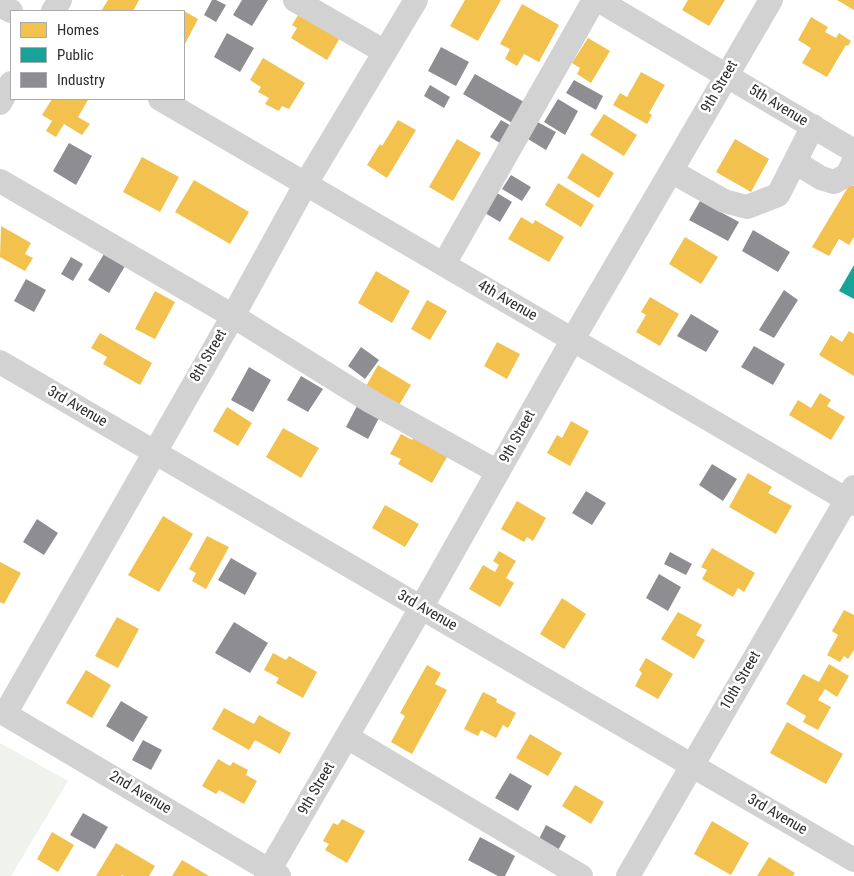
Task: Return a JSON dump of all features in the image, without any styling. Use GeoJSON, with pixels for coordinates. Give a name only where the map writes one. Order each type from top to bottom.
{"type":"FeatureCollection","features":[{"type":"Feature","properties":{"kind":"street"},"geometry":{"type":"LineString","coordinates":[[294,0],[385,52]]}},
{"type":"Feature","properties":{"kind":"street","name":"8th Street"},"geometry":{"type":"LineString","coordinates":[[2,712],[233,316],[305,185],[416,0]]}},
{"type":"Feature","properties":{"kind":"street"},"geometry":{"type":"LineString","coordinates":[[444,264],[596,0]]}},
{"type":"Feature","properties":{"kind":"street","name":"5th Avenue"},"geometry":{"type":"LineString","coordinates":[[596,0],[854,150]]}},
{"type":"Feature","properties":{"kind":"street","name":"9th Street"},"geometry":{"type":"LineString","coordinates":[[272,874],[347,737],[573,339],[771,0]]}},
{"type":"Feature","properties":{"kind":"street"},"geometry":{"type":"LineString","coordinates":[[0,102],[10,85]]}},
{"type":"Feature","properties":{"kind":"street","name":"4th Avenue"},"geometry":{"type":"LineString","coordinates":[[162,100],[305,185],[851,497]]}},
{"type":"Feature","properties":{"kind":"street"},"geometry":{"type":"LineString","coordinates":[[671,171],[724,201],[747,206],[778,195],[813,126]]}},
{"type":"Feature","properties":{"kind":"street"},"geometry":{"type":"LineString","coordinates":[[795,162],[821,178],[834,182],[847,176],[854,162]]}},
{"type":"Feature","properties":{"kind":"street"},"geometry":{"type":"LineString","coordinates":[[0,181],[233,316],[370,401],[498,472]]}},
{"type":"Feature","properties":{"kind":"street","name":"3rd Avenue"},"geometry":{"type":"LineString","coordinates":[[0,362],[854,860]]}},
{"type":"Feature","properties":{"kind":"street","name":"10th Street"},"geometry":{"type":"LineString","coordinates":[[628,876],[851,497]]}},
{"type":"Feature","properties":{"kind":"street","name":"2nd Avenue"},"geometry":{"type":"LineString","coordinates":[[2,712],[272,874]]}},
{"type":"Feature","properties":{"kind":"street"},"geometry":{"type":"LineString","coordinates":[[347,737],[581,876]]}},
{"type":"Feature","properties":{"kind":"shaded area"},"geometry":{"type":"Polygon","coordinates":[[[0,743],[68,781],[11,876],[0,876],[0,743]]]}},
{"type":"Feature","properties":{"kind":"building: Homes"},"geometry":{"type":"Polygon","coordinates":[[[108,0],[139,0],[134,10],[102,10],[108,0]]]}},
{"type":"Feature","properties":{"kind":"building: Homes"},"geometry":{"type":"Polygon","coordinates":[[[465,0],[501,0],[478,41],[450,26],[465,0]]]}},
{"type":"Feature","properties":{"kind":"building: Homes"},"geometry":{"type":"Polygon","coordinates":[[[688,0],[725,0],[709,26],[682,10],[688,0]]]}},
{"type":"Feature","properties":{"kind":"building: Homes"},"geometry":{"type":"Polygon","coordinates":[[[837,0],[854,0],[854,10],[837,0]]]}},
{"type":"Feature","properties":{"kind":"building: Homes"},"geometry":{"type":"Polygon","coordinates":[[[522,4],[559,25],[539,62],[524,54],[517,66],[505,59],[510,49],[500,44],[522,4]]]}},
{"type":"Feature","properties":{"kind":"building: Homes"},"geometry":{"type":"Polygon","coordinates":[[[185,12],[198,19],[185,44],[185,12]]]}},
{"type":"Feature","properties":{"kind":"building: Homes"},"geometry":{"type":"Polygon","coordinates":[[[300,12],[341,36],[327,60],[291,38],[297,28],[292,25],[300,12]]]}},
{"type":"Feature","properties":{"kind":"building: Homes"},"geometry":{"type":"Polygon","coordinates":[[[811,17],[828,27],[825,32],[836,38],[839,33],[851,41],[848,46],[846,45],[827,77],[802,63],[811,48],[798,40],[811,17]]]}},
{"type":"Feature","properties":{"kind":"building: Homes"},"geometry":{"type":"Polygon","coordinates":[[[588,38],[610,51],[591,83],[577,74],[580,68],[572,63],[588,38]]]}},
{"type":"Feature","properties":{"kind":"building: Homes"},"geometry":{"type":"Polygon","coordinates":[[[263,58],[305,83],[289,109],[282,106],[279,111],[265,104],[269,98],[258,92],[261,87],[250,80],[263,58]]]}},
{"type":"Feature","properties":{"kind":"building: Homes"},"geometry":{"type":"Polygon","coordinates":[[[641,72],[665,85],[649,113],[652,115],[647,124],[613,105],[620,93],[627,97],[641,72]]]}},
{"type":"Feature","properties":{"kind":"building: Homes"},"geometry":{"type":"Polygon","coordinates":[[[51,100],[88,100],[78,117],[90,124],[82,135],[64,124],[56,137],[46,131],[52,121],[42,115],[51,100]]]}},
{"type":"Feature","properties":{"kind":"building: Homes"},"geometry":{"type":"Polygon","coordinates":[[[604,114],[637,135],[624,156],[590,135],[604,114]]]}},
{"type":"Feature","properties":{"kind":"building: Homes"},"geometry":{"type":"Polygon","coordinates":[[[398,120],[416,130],[387,178],[367,165],[380,144],[382,146],[398,120]]]}},
{"type":"Feature","properties":{"kind":"building: Homes"},"geometry":{"type":"Polygon","coordinates":[[[457,139],[481,153],[453,201],[429,187],[457,139]]]}},
{"type":"Feature","properties":{"kind":"building: Homes"},"geometry":{"type":"Polygon","coordinates":[[[735,139],[769,159],[751,192],[716,172],[735,139]]]}},
{"type":"Feature","properties":{"kind":"building: Homes"},"geometry":{"type":"Polygon","coordinates":[[[582,153],[614,173],[599,198],[567,178],[582,153]]]}},
{"type":"Feature","properties":{"kind":"building: Homes"},"geometry":{"type":"Polygon","coordinates":[[[142,157],[179,177],[160,212],[123,192],[142,157]]]}},
{"type":"Feature","properties":{"kind":"building: Homes"},"geometry":{"type":"Polygon","coordinates":[[[194,180],[249,212],[230,244],[175,212],[194,180]]]}},
{"type":"Feature","properties":{"kind":"building: Homes"},"geometry":{"type":"Polygon","coordinates":[[[558,183],[594,205],[581,227],[545,205],[558,183]]]}},
{"type":"Feature","properties":{"kind":"building: Homes"},"geometry":{"type":"Polygon","coordinates":[[[850,184],[854,186],[854,237],[849,245],[839,239],[829,256],[812,247],[850,184]]]}},
{"type":"Feature","properties":{"kind":"building: Homes"},"geometry":{"type":"Polygon","coordinates":[[[521,217],[533,224],[535,220],[564,237],[549,262],[508,239],[521,217]]]}},
{"type":"Feature","properties":{"kind":"building: Homes"},"geometry":{"type":"Polygon","coordinates":[[[1,226],[31,243],[25,254],[33,258],[25,271],[0,257],[1,226]]]}},
{"type":"Feature","properties":{"kind":"building: Homes"},"geometry":{"type":"Polygon","coordinates":[[[685,237],[718,257],[701,284],[669,264],[685,237]]]}},
{"type":"Feature","properties":{"kind":"building: Homes"},"geometry":{"type":"Polygon","coordinates":[[[376,271],[410,291],[392,323],[358,303],[376,271]]]}},
{"type":"Feature","properties":{"kind":"building: Homes"},"geometry":{"type":"Polygon","coordinates":[[[155,291],[175,302],[155,339],[135,329],[155,291]]]}},
{"type":"Feature","properties":{"kind":"building: Homes"},"geometry":{"type":"Polygon","coordinates":[[[650,297],[679,314],[660,346],[636,332],[646,315],[641,312],[650,297]]]}},
{"type":"Feature","properties":{"kind":"building: Homes"},"geometry":{"type":"Polygon","coordinates":[[[427,300],[447,311],[430,340],[411,329],[427,300]]]}},
{"type":"Feature","properties":{"kind":"building: Homes"},"geometry":{"type":"Polygon","coordinates":[[[849,331],[854,334],[854,376],[819,355],[831,335],[842,342],[849,331]]]}},
{"type":"Feature","properties":{"kind":"building: Homes"},"geometry":{"type":"Polygon","coordinates":[[[100,333],[152,363],[140,385],[103,364],[107,357],[91,348],[100,333]]]}},
{"type":"Feature","properties":{"kind":"building: Homes"},"geometry":{"type":"Polygon","coordinates":[[[497,342],[520,354],[507,379],[484,366],[497,342]]]}},
{"type":"Feature","properties":{"kind":"building: Homes"},"geometry":{"type":"Polygon","coordinates":[[[378,365],[411,385],[398,407],[365,388],[378,365]]]}},
{"type":"Feature","properties":{"kind":"building: Homes"},"geometry":{"type":"Polygon","coordinates":[[[820,393],[831,400],[827,406],[845,417],[831,440],[789,415],[798,400],[811,408],[820,393]]]}},
{"type":"Feature","properties":{"kind":"building: Homes"},"geometry":{"type":"Polygon","coordinates":[[[227,407],[252,423],[238,446],[213,431],[227,407]]]}},
{"type":"Feature","properties":{"kind":"building: Homes"},"geometry":{"type":"Polygon","coordinates":[[[571,421],[589,431],[570,466],[547,453],[557,435],[562,438],[571,421]]]}},
{"type":"Feature","properties":{"kind":"building: Homes"},"geometry":{"type":"Polygon","coordinates":[[[283,428],[319,448],[301,478],[266,457],[283,428]]]}},
{"type":"Feature","properties":{"kind":"building: Homes"},"geometry":{"type":"Polygon","coordinates":[[[401,434],[412,440],[415,434],[447,457],[432,483],[398,464],[401,459],[390,454],[401,434]]]}},
{"type":"Feature","properties":{"kind":"building: Homes"},"geometry":{"type":"Polygon","coordinates":[[[748,473],[772,487],[768,493],[792,506],[776,534],[729,507],[748,473]]]}},
{"type":"Feature","properties":{"kind":"building: Homes"},"geometry":{"type":"Polygon","coordinates":[[[517,501],[546,518],[533,541],[527,537],[524,542],[501,529],[517,501]]]}},
{"type":"Feature","properties":{"kind":"building: Homes"},"geometry":{"type":"Polygon","coordinates":[[[385,505],[419,524],[405,547],[372,528],[385,505]]]}},
{"type":"Feature","properties":{"kind":"building: Homes"},"geometry":{"type":"Polygon","coordinates":[[[163,516],[193,534],[159,592],[128,575],[163,516]]]}},
{"type":"Feature","properties":{"kind":"building: Homes"},"geometry":{"type":"Polygon","coordinates":[[[207,536],[229,547],[206,589],[192,581],[196,573],[189,569],[207,536]]]}},
{"type":"Feature","properties":{"kind":"building: Homes"},"geometry":{"type":"Polygon","coordinates":[[[712,548],[755,573],[744,592],[738,588],[733,597],[702,579],[707,570],[701,567],[712,548]]]}},
{"type":"Feature","properties":{"kind":"building: Homes"},"geometry":{"type":"Polygon","coordinates":[[[499,551],[516,561],[506,578],[514,583],[500,607],[469,589],[483,565],[495,572],[499,565],[493,561],[499,551]]]}},
{"type":"Feature","properties":{"kind":"building: Homes"},"geometry":{"type":"Polygon","coordinates":[[[0,562],[21,573],[4,604],[0,602],[0,562]]]}},
{"type":"Feature","properties":{"kind":"building: Homes"},"geometry":{"type":"Polygon","coordinates":[[[562,598],[586,614],[564,649],[540,634],[562,598]]]}},
{"type":"Feature","properties":{"kind":"building: Homes"},"geometry":{"type":"Polygon","coordinates":[[[844,610],[854,615],[854,650],[848,659],[844,656],[840,662],[827,655],[838,635],[832,631],[844,610]]]}},
{"type":"Feature","properties":{"kind":"building: Homes"},"geometry":{"type":"Polygon","coordinates":[[[678,612],[702,625],[696,635],[705,640],[694,659],[661,639],[678,612]]]}},
{"type":"Feature","properties":{"kind":"building: Homes"},"geometry":{"type":"Polygon","coordinates":[[[117,617],[139,629],[118,668],[95,656],[117,617]]]}},
{"type":"Feature","properties":{"kind":"building: Homes"},"geometry":{"type":"Polygon","coordinates":[[[273,653],[286,660],[289,656],[317,672],[303,698],[276,683],[279,678],[264,670],[273,653]]]}},
{"type":"Feature","properties":{"kind":"building: Homes"},"geometry":{"type":"Polygon","coordinates":[[[646,658],[673,674],[658,699],[635,686],[642,673],[639,670],[646,658]]]}},
{"type":"Feature","properties":{"kind":"building: Homes"},"geometry":{"type":"Polygon","coordinates":[[[829,664],[849,676],[837,697],[825,689],[818,700],[831,707],[818,730],[803,722],[806,716],[786,704],[803,674],[819,682],[829,664]]]}},
{"type":"Feature","properties":{"kind":"building: Homes"},"geometry":{"type":"Polygon","coordinates":[[[427,665],[441,673],[435,684],[447,690],[412,754],[391,742],[405,716],[400,713],[427,665]]]}},
{"type":"Feature","properties":{"kind":"building: Homes"},"geometry":{"type":"Polygon","coordinates":[[[86,670],[111,685],[92,718],[66,703],[86,670]]]}},
{"type":"Feature","properties":{"kind":"building: Homes"},"geometry":{"type":"Polygon","coordinates":[[[483,692],[497,699],[496,702],[516,713],[508,728],[503,725],[496,738],[481,730],[478,736],[464,729],[483,692]]]}},
{"type":"Feature","properties":{"kind":"building: Homes"},"geometry":{"type":"Polygon","coordinates":[[[224,708],[254,724],[259,715],[291,733],[280,754],[255,740],[249,750],[212,729],[224,708]]]}},
{"type":"Feature","properties":{"kind":"building: Homes"},"geometry":{"type":"Polygon","coordinates":[[[787,722],[843,754],[826,784],[770,753],[787,722]]]}},
{"type":"Feature","properties":{"kind":"building: Homes"},"geometry":{"type":"Polygon","coordinates":[[[530,734],[562,753],[548,776],[516,758],[530,734]]]}},
{"type":"Feature","properties":{"kind":"building: Homes"},"geometry":{"type":"Polygon","coordinates":[[[218,759],[230,766],[233,762],[248,770],[246,775],[257,781],[244,804],[219,790],[216,794],[202,786],[218,759]]]}},
{"type":"Feature","properties":{"kind":"building: Homes"},"geometry":{"type":"Polygon","coordinates":[[[575,785],[604,802],[591,824],[562,806],[575,785]]]}},
{"type":"Feature","properties":{"kind":"building: Homes"},"geometry":{"type":"Polygon","coordinates":[[[342,819],[365,831],[347,863],[325,850],[329,844],[323,841],[333,823],[338,825],[342,819]]]}},
{"type":"Feature","properties":{"kind":"building: Homes"},"geometry":{"type":"Polygon","coordinates":[[[712,821],[749,843],[731,875],[694,854],[712,821]]]}},
{"type":"Feature","properties":{"kind":"building: Homes"},"geometry":{"type":"Polygon","coordinates":[[[52,832],[74,845],[58,872],[37,859],[52,832]]]}},
{"type":"Feature","properties":{"kind":"building: Homes"},"geometry":{"type":"Polygon","coordinates":[[[116,843],[155,866],[149,876],[96,876],[116,843]]]}},
{"type":"Feature","properties":{"kind":"building: Homes"},"geometry":{"type":"Polygon","coordinates":[[[769,857],[795,873],[793,876],[757,876],[769,857]]]}},
{"type":"Feature","properties":{"kind":"building: Homes"},"geometry":{"type":"Polygon","coordinates":[[[182,860],[209,876],[172,876],[182,860]]]}},
{"type":"Feature","properties":{"kind":"building: Public"},"geometry":{"type":"Polygon","coordinates":[[[854,265],[854,299],[839,291],[854,265]]]}},
{"type":"Feature","properties":{"kind":"building: Industry"},"geometry":{"type":"Polygon","coordinates":[[[212,0],[226,5],[216,22],[204,15],[212,0]]]}},
{"type":"Feature","properties":{"kind":"building: Industry"},"geometry":{"type":"Polygon","coordinates":[[[242,0],[268,0],[252,26],[233,15],[242,0]]]}},
{"type":"Feature","properties":{"kind":"building: Industry"},"geometry":{"type":"Polygon","coordinates":[[[227,33],[254,48],[240,72],[214,57],[227,33]]]}},
{"type":"Feature","properties":{"kind":"building: Industry"},"geometry":{"type":"Polygon","coordinates":[[[441,47],[469,62],[456,86],[428,71],[441,47]]]}},
{"type":"Feature","properties":{"kind":"building: Industry"},"geometry":{"type":"Polygon","coordinates":[[[475,74],[524,102],[512,123],[463,94],[475,74]]]}},
{"type":"Feature","properties":{"kind":"building: Industry"},"geometry":{"type":"Polygon","coordinates":[[[574,80],[603,96],[596,110],[566,93],[574,80]]]}},
{"type":"Feature","properties":{"kind":"building: Industry"},"geometry":{"type":"Polygon","coordinates":[[[430,85],[450,97],[444,108],[424,96],[430,85]]]}},
{"type":"Feature","properties":{"kind":"building: Industry"},"geometry":{"type":"Polygon","coordinates":[[[558,99],[578,111],[565,135],[544,122],[558,99]]]}},
{"type":"Feature","properties":{"kind":"building: Industry"},"geometry":{"type":"Polygon","coordinates":[[[532,119],[556,132],[546,150],[523,136],[532,119]]]}},
{"type":"Feature","properties":{"kind":"building: Industry"},"geometry":{"type":"Polygon","coordinates":[[[501,120],[513,127],[503,145],[490,137],[501,120]]]}},
{"type":"Feature","properties":{"kind":"building: Industry"},"geometry":{"type":"Polygon","coordinates":[[[69,143],[92,156],[76,185],[53,171],[69,143]]]}},
{"type":"Feature","properties":{"kind":"building: Industry"},"geometry":{"type":"Polygon","coordinates":[[[511,175],[531,187],[522,201],[502,189],[511,175]]]}},
{"type":"Feature","properties":{"kind":"building: Industry"},"geometry":{"type":"Polygon","coordinates":[[[492,190],[512,202],[500,222],[480,210],[492,190]]]}},
{"type":"Feature","properties":{"kind":"building: Industry"},"geometry":{"type":"Polygon","coordinates":[[[700,201],[739,222],[728,241],[689,220],[700,201]]]}},
{"type":"Feature","properties":{"kind":"building: Industry"},"geometry":{"type":"Polygon","coordinates":[[[753,230],[790,252],[778,272],[742,251],[753,230]]]}},
{"type":"Feature","properties":{"kind":"building: Industry"},"geometry":{"type":"Polygon","coordinates":[[[104,254],[125,266],[109,293],[88,280],[104,254]]]}},
{"type":"Feature","properties":{"kind":"building: Industry"},"geometry":{"type":"Polygon","coordinates":[[[71,257],[83,264],[73,281],[61,274],[71,257]]]}},
{"type":"Feature","properties":{"kind":"building: Industry"},"geometry":{"type":"Polygon","coordinates":[[[26,279],[46,290],[34,312],[14,301],[26,279]]]}},
{"type":"Feature","properties":{"kind":"building: Industry"},"geometry":{"type":"Polygon","coordinates":[[[784,290],[798,300],[774,338],[759,330],[784,290]]]}},
{"type":"Feature","properties":{"kind":"building: Industry"},"geometry":{"type":"Polygon","coordinates":[[[691,314],[719,331],[706,352],[677,336],[691,314]]]}},
{"type":"Feature","properties":{"kind":"building: Industry"},"geometry":{"type":"Polygon","coordinates":[[[754,346],[785,364],[773,385],[741,367],[754,346]]]}},
{"type":"Feature","properties":{"kind":"building: Industry"},"geometry":{"type":"Polygon","coordinates":[[[361,347],[379,360],[365,379],[348,366],[361,347]]]}},
{"type":"Feature","properties":{"kind":"building: Industry"},"geometry":{"type":"Polygon","coordinates":[[[249,367],[271,380],[253,412],[231,400],[249,367]]]}},
{"type":"Feature","properties":{"kind":"building: Industry"},"geometry":{"type":"Polygon","coordinates":[[[301,376],[323,389],[308,412],[287,400],[301,376]]]}},
{"type":"Feature","properties":{"kind":"building: Industry"},"geometry":{"type":"Polygon","coordinates":[[[357,406],[379,418],[368,439],[346,427],[357,406]]]}},
{"type":"Feature","properties":{"kind":"building: Industry"},"geometry":{"type":"Polygon","coordinates":[[[712,464],[737,479],[723,501],[699,485],[712,464]]]}},
{"type":"Feature","properties":{"kind":"building: Industry"},"geometry":{"type":"Polygon","coordinates":[[[586,491],[606,503],[592,525],[572,513],[586,491]]]}},
{"type":"Feature","properties":{"kind":"building: Industry"},"geometry":{"type":"Polygon","coordinates":[[[37,519],[58,533],[44,555],[23,542],[37,519]]]}},
{"type":"Feature","properties":{"kind":"building: Industry"},"geometry":{"type":"Polygon","coordinates":[[[670,552],[692,564],[686,575],[664,564],[670,552]]]}},
{"type":"Feature","properties":{"kind":"building: Industry"},"geometry":{"type":"Polygon","coordinates":[[[231,558],[257,573],[245,595],[218,580],[231,558]]]}},
{"type":"Feature","properties":{"kind":"building: Industry"},"geometry":{"type":"Polygon","coordinates":[[[659,574],[681,587],[668,611],[646,598],[659,574]]]}},
{"type":"Feature","properties":{"kind":"building: Industry"},"geometry":{"type":"Polygon","coordinates":[[[234,622],[268,643],[250,673],[215,653],[234,622]]]}},
{"type":"Feature","properties":{"kind":"building: Industry"},"geometry":{"type":"Polygon","coordinates":[[[121,701],[148,717],[133,742],[106,726],[121,701]]]}},
{"type":"Feature","properties":{"kind":"building: Industry"},"geometry":{"type":"Polygon","coordinates":[[[143,740],[162,750],[151,770],[132,760],[143,740]]]}},
{"type":"Feature","properties":{"kind":"building: Industry"},"geometry":{"type":"Polygon","coordinates":[[[510,773],[532,786],[518,811],[495,798],[510,773]]]}},
{"type":"Feature","properties":{"kind":"building: Industry"},"geometry":{"type":"Polygon","coordinates":[[[83,813],[108,827],[95,849],[70,835],[83,813]]]}},
{"type":"Feature","properties":{"kind":"building: Industry"},"geometry":{"type":"Polygon","coordinates":[[[546,825],[566,836],[557,852],[538,841],[546,825]]]}},
{"type":"Feature","properties":{"kind":"building: Industry"},"geometry":{"type":"Polygon","coordinates":[[[480,837],[515,856],[505,876],[498,876],[468,860],[480,837]]]}}]}
